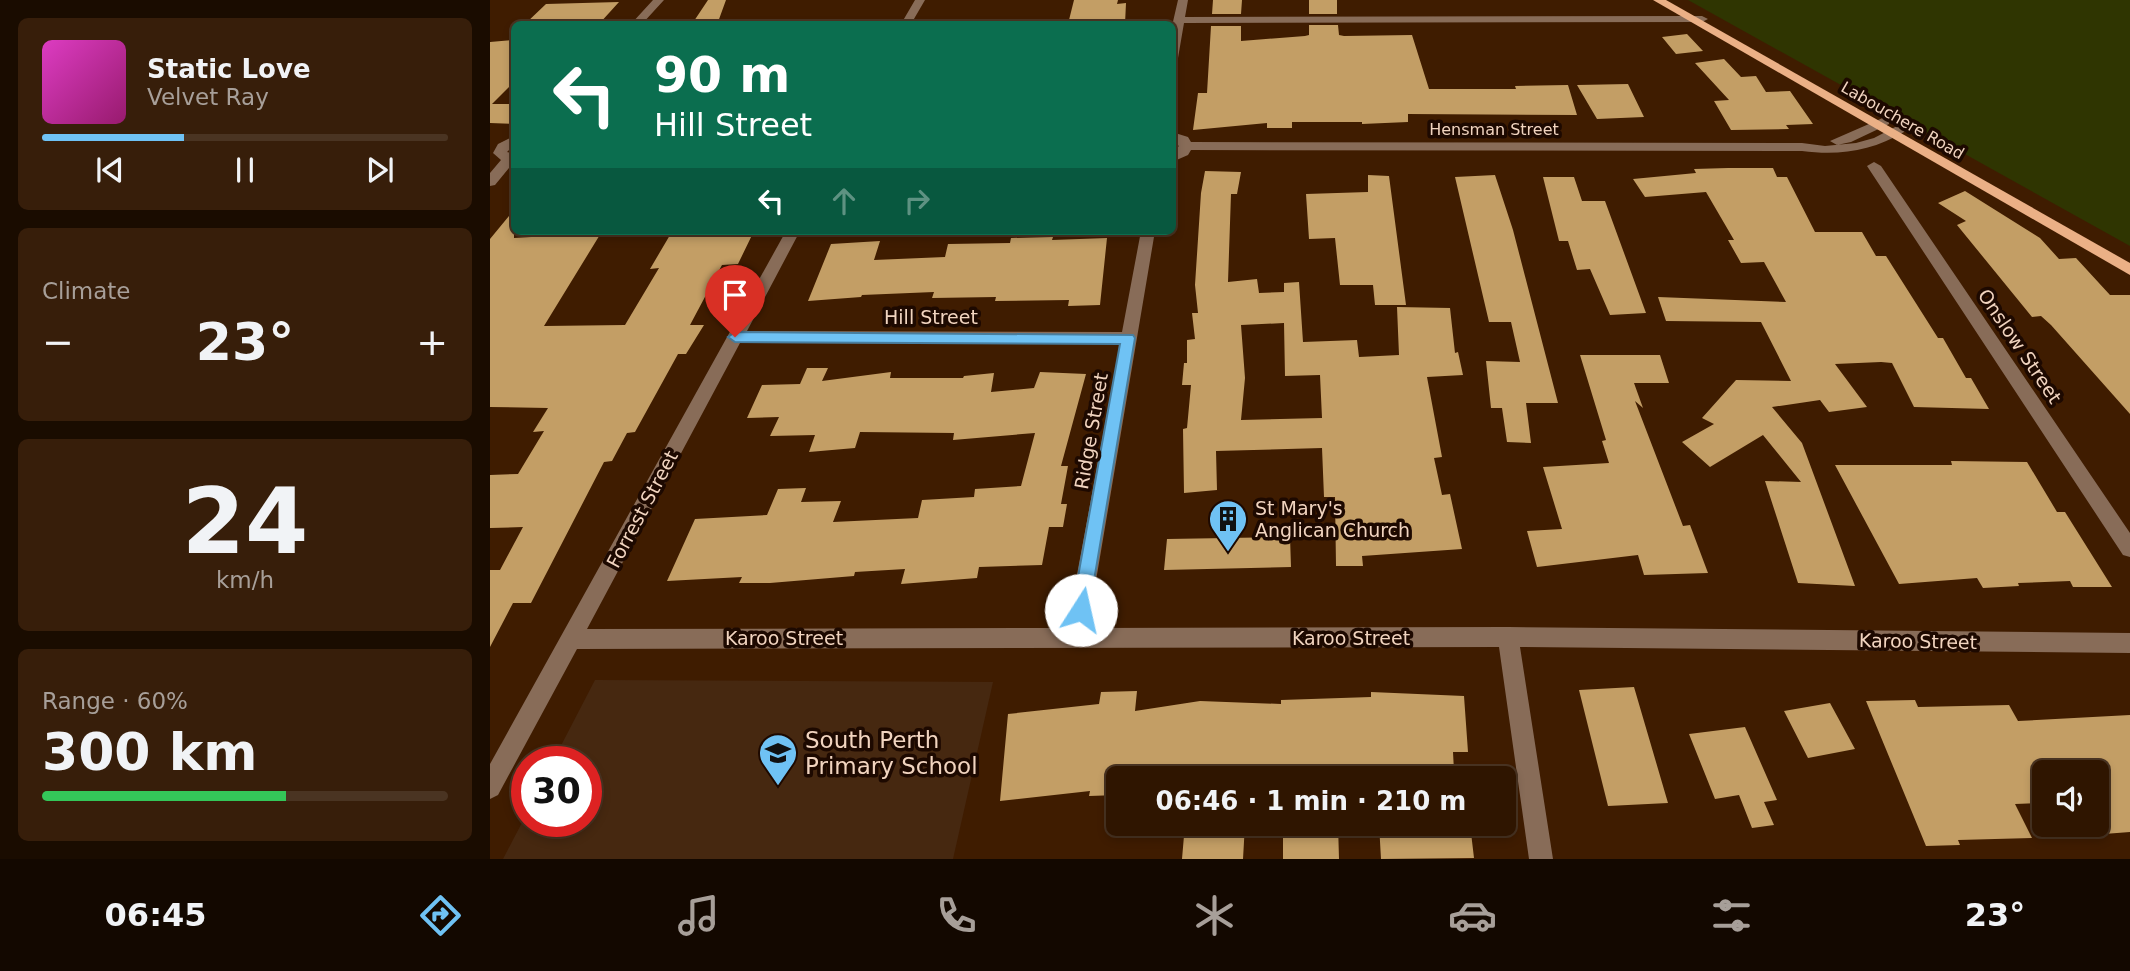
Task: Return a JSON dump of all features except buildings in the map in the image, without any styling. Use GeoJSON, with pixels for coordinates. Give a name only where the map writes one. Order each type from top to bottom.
{"type":"FeatureCollection","features":[{"type":"Feature","properties":{"kind":"main road","name":"Labouchere Road"},"geometry":{"type":"LineString","coordinates":[[1658,0],[2130,260]]}},
{"type":"Feature","properties":{"kind":"main road","name":"Labouchere Road"},"geometry":{"type":"LineString","coordinates":[[1670,0],[1698,20]]}},
{"type":"Feature","properties":{"kind":"main road","name":"Labouchere Road"},"geometry":{"type":"LineString","coordinates":[[1888,127],[2130,270]]}},
{"type":"Feature","properties":{"kind":"street"},"geometry":{"type":"LineString","coordinates":[[639,21],[659,0]]}},
{"type":"Feature","properties":{"kind":"street"},"geometry":{"type":"LineString","coordinates":[[908,21],[920,0]]}},
{"type":"Feature","properties":{"kind":"street"},"geometry":{"type":"LineString","coordinates":[[1176,39],[1183,0]]}},
{"type":"Feature","properties":{"kind":"street"},"geometry":{"type":"LineString","coordinates":[[1180,20],[1698,20]]}},
{"type":"Feature","properties":{"kind":"street","name":"Hensman Street"},"geometry":{"type":"LineString","coordinates":[[1186,146],[1802,147],[1825,150],[1857,147],[1879,141],[1888,127]]}},
{"type":"Feature","properties":{"kind":"street"},"geometry":{"type":"LineString","coordinates":[[1176,137],[1183,140],[1186,146],[1183,152],[1176,156]]}},
{"type":"Feature","properties":{"kind":"street"},"geometry":{"type":"LineString","coordinates":[[490,182],[506,150]]}},
{"type":"Feature","properties":{"kind":"street","name":"Onslow Street"},"geometry":{"type":"LineString","coordinates":[[1874,166],[2130,550]]}},
{"type":"Feature","properties":{"kind":"street","name":"Forrest Street"},"geometry":{"type":"LineString","coordinates":[[490,787],[791,235]]}},
{"type":"Feature","properties":{"kind":"street","name":"Ridge Street"},"geometry":{"type":"LineString","coordinates":[[1076,638],[1147,235]]}},
{"type":"Feature","properties":{"kind":"street","name":"Hill Street"},"geometry":{"type":"LineString","coordinates":[[735,337],[1128,338]]}},
{"type":"Feature","properties":{"kind":"street"},"geometry":{"type":"LineString","coordinates":[[1508,637],[1541,859]]}},
{"type":"Feature","properties":{"kind":"street","name":"Karoo Street"},"geometry":{"type":"LineString","coordinates":[[572,639],[1508,637],[2130,643]]}},
{"type":"Feature","properties":{"kind":"shaded area","name":"South Perth Primary School"},"geometry":{"type":"Polygon","coordinates":[[[595,680],[993,682],[953,859],[503,859],[514,837],[602,837],[602,746],[561,746],[595,680]]]}},
{"type":"Feature","properties":{"kind":"green space"},"geometry":{"type":"Polygon","coordinates":[[[1688,0],[2130,0],[2130,246],[1688,0]]]}},
{"type":"Feature","properties":{"kind":"place","name":"St Mary's Anglican Church"},"geometry":{"type":"Point","coordinates":[1228,553]}},
{"type":"Feature","properties":{"kind":"place","name":"South Perth Primary School"},"geometry":{"type":"Point","coordinates":[778,787]}},
{"type":"Feature","properties":{"kind":"route"},"geometry":{"type":"LineString","coordinates":[[735,337],[1128,338],[1081,610]]}}]}
